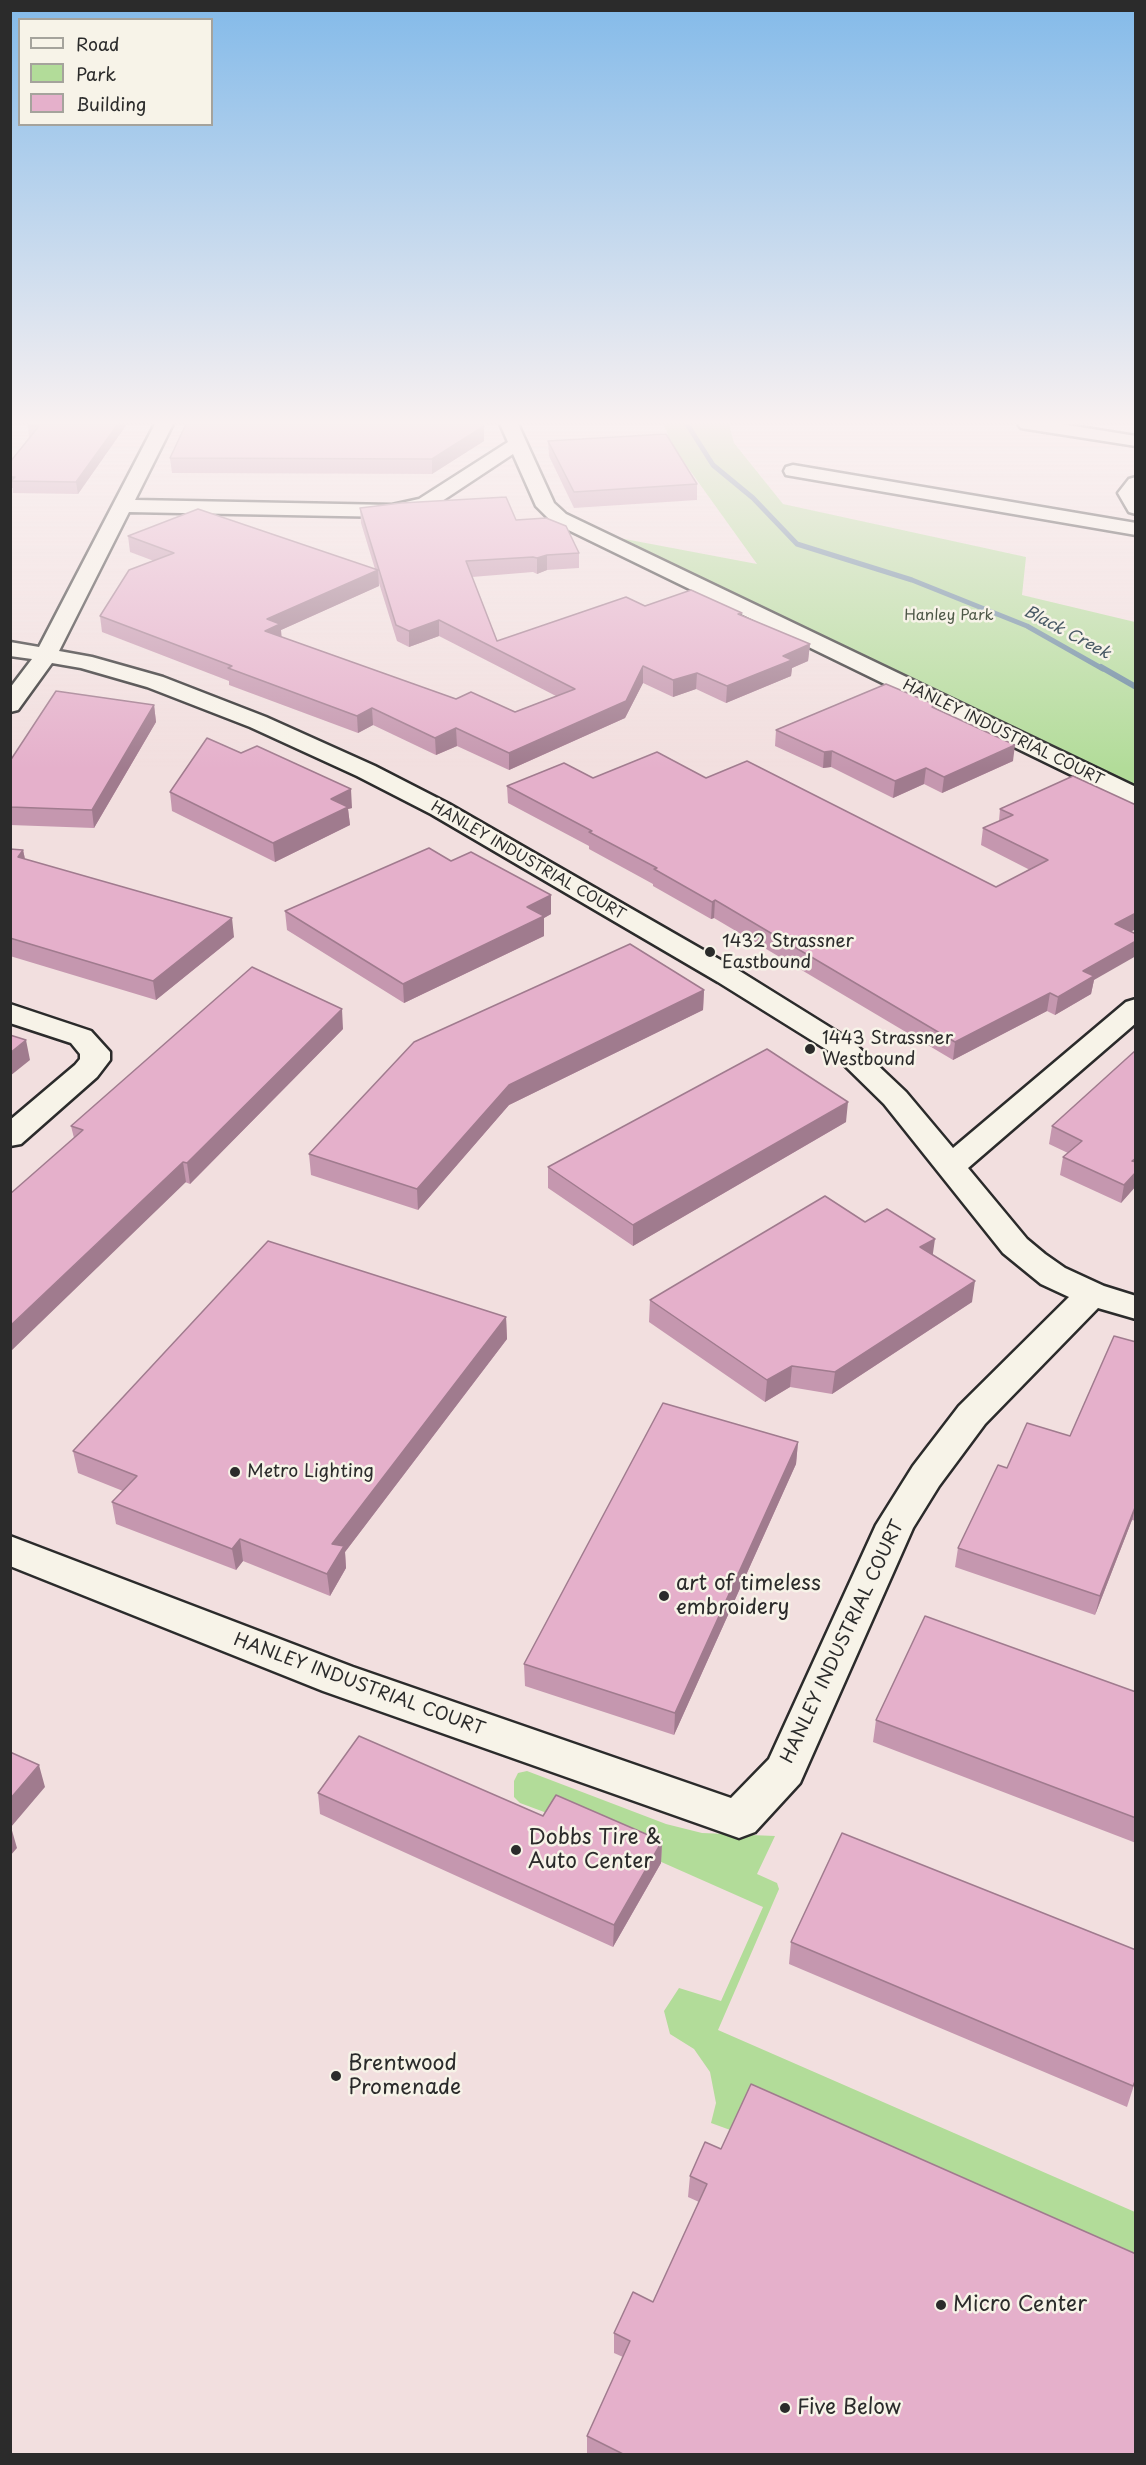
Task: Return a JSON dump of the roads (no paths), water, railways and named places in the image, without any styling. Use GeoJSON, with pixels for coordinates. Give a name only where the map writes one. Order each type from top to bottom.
{"type":"FeatureCollection","features":[{"type":"Feature","properties":{"kind":"street"},"geometry":{"type":"LineString","coordinates":[[10,705],[46,655],[106,539]]}},
{"type":"Feature","properties":{"kind":"street","name":"HANLEY INDUSTRIAL COURT"},"geometry":{"type":"LineString","coordinates":[[602,539],[1136,797]]}},
{"type":"Feature","properties":{"kind":"street","name":"HANLEY INDUSTRIAL COURT"},"geometry":{"type":"LineString","coordinates":[[10,650],[46,655],[123,672],[191,694],[366,771],[440,809],[728,976],[842,1047],[895,1098],[1015,1246],[1053,1276],[1092,1294],[972,1414],[926,1476],[895,1525],[785,1770],[739,1820],[338,1679],[10,1550]]}},
{"type":"Feature","properties":{"kind":"street"},"geometry":{"type":"LineString","coordinates":[[950,1167],[1136,1008]]}},
{"type":"Feature","properties":{"kind":"street"},"geometry":{"type":"LineString","coordinates":[[10,1013],[81,1036],[95,1052],[95,1060],[86,1071],[10,1137]]}},
{"type":"Feature","properties":{"kind":"street"},"geometry":{"type":"LineString","coordinates":[[1092,1294],[1136,1308]]}},
{"type":"Feature","properties":{"kind":"waterway","name":"Black Creek"},"geometry":{"type":"LineString","coordinates":[[792,539],[797,544],[912,580],[1027,626],[1103,669]]}},
{"type":"Feature","properties":{"kind":"waterway","name":"Black Creek"},"geometry":{"type":"LineString","coordinates":[[1101,667],[1136,687]]}},
{"type":"Feature","properties":{"kind":"place","name":"1432 Strassner Eastbound"},"geometry":{"type":"Point","coordinates":[710,952]}},
{"type":"Feature","properties":{"kind":"place","name":"1443 Strassner Westbound"},"geometry":{"type":"Point","coordinates":[810,1049]}},
{"type":"Feature","properties":{"kind":"place","name":"Metro Lighting"},"geometry":{"type":"Point","coordinates":[235,1472]}},
{"type":"Feature","properties":{"kind":"place","name":"art of timeless embroidery"},"geometry":{"type":"Point","coordinates":[664,1596]}},
{"type":"Feature","properties":{"kind":"place","name":"Dobbs Tire & Auto Center"},"geometry":{"type":"Point","coordinates":[516,1850]}},
{"type":"Feature","properties":{"kind":"place","name":"Brentwood Promenade"},"geometry":{"type":"Point","coordinates":[336,2076]}},
{"type":"Feature","properties":{"kind":"place","name":"Micro Center"},"geometry":{"type":"Point","coordinates":[941,2305]}},
{"type":"Feature","properties":{"kind":"place","name":"Five Below"},"geometry":{"type":"Point","coordinates":[785,2408]}},
{"type":"Feature","properties":{"kind":"park label","name":"Hanley Park"},"geometry":{"type":"Point","coordinates":[949,616]}}]}
